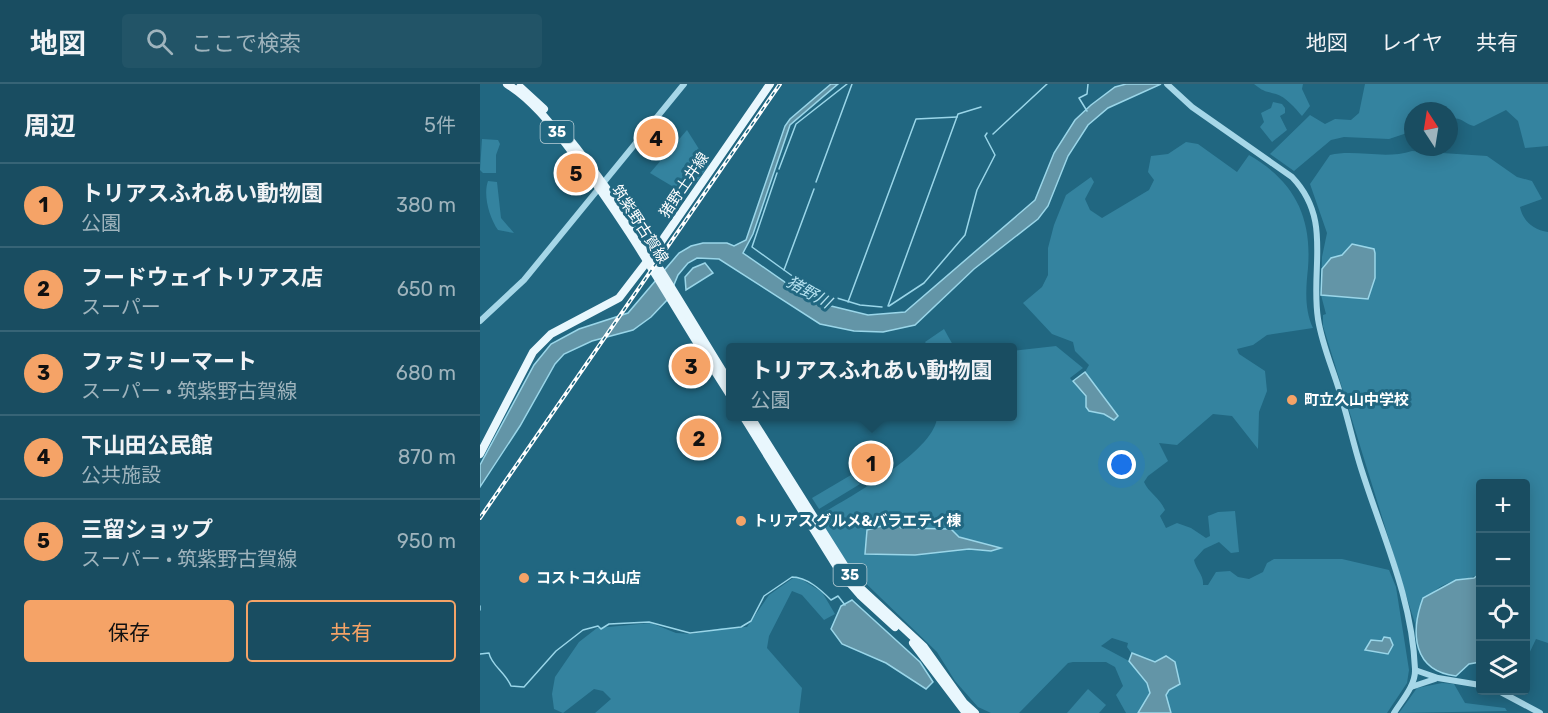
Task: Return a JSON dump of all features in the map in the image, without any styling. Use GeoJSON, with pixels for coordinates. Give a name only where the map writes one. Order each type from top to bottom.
{"type":"FeatureCollection","features":[{"type":"Feature","properties":{"kind":"main road","name":"筑紫野古賀線"},"geometry":{"type":"LineString","coordinates":[[507,84],[540,111],[601,184]]}},
{"type":"Feature","properties":{"kind":"main road","name":"筑紫野古賀線"},"geometry":{"type":"LineString","coordinates":[[516,84],[536,99],[601,184],[657,269],[726,388]]}},
{"type":"Feature","properties":{"kind":"main road","name":"猪野土井線"},"geometry":{"type":"LineString","coordinates":[[480,454],[528,362],[542,342],[566,325],[619,298],[650,258],[770,84]]}},
{"type":"Feature","properties":{"kind":"main road","name":"筑紫野古賀線"},"geometry":{"type":"LineString","coordinates":[[671,293],[726,377]]}},
{"type":"Feature","properties":{"kind":"main road","name":"35"},"geometry":{"type":"LineString","coordinates":[[746,421],[840,572],[860,595],[924,654],[955,702],[966,713]]}},
{"type":"Feature","properties":{"kind":"main road","name":"35"},"geometry":{"type":"LineString","coordinates":[[753,421],[856,584],[924,647],[964,703],[975,713]]}},
{"type":"Feature","properties":{"kind":"street"},"geometry":{"type":"LineString","coordinates":[[480,321],[524,280],[684,84]]}},
{"type":"Feature","properties":{"kind":"street"},"geometry":{"type":"LineString","coordinates":[[1167,84],[1192,106],[1292,177],[1311,202],[1317,228],[1317,304],[1321,331],[1360,466],[1400,578],[1415,670],[1410,687],[1394,713]]}},
{"type":"Feature","properties":{"kind":"street"},"geometry":{"type":"LineString","coordinates":[[1415,670],[1438,678],[1476,684]]}},
{"type":"Feature","properties":{"kind":"street"},"geometry":{"type":"LineString","coordinates":[[1410,687],[1438,678]]}},
{"type":"Feature","properties":{"kind":"street"},"geometry":{"type":"LineString","coordinates":[[1506,695],[1540,713]]}},
{"type":"Feature","properties":{"kind":"shaded area"},"geometry":{"type":"Polygon","coordinates":[[[831,84],[838,84],[790,125],[753,234],[743,253],[802,294],[827,305],[868,315],[905,312],[1035,200],[1054,153],[1075,120],[1091,105],[1115,87],[1126,84],[1161,84],[1108,108],[1088,125],[1068,156],[1048,206],[1038,219],[974,269],[915,325],[883,332],[854,331],[820,324],[719,259],[697,258],[688,263],[678,275],[668,299],[651,317],[633,330],[592,341],[564,354],[555,364],[520,426],[480,487],[480,465],[534,365],[551,344],[579,329],[628,313],[679,253],[691,246],[703,243],[727,243],[734,246],[746,240],[785,126],[831,84]]]}},
{"type":"Feature","properties":{"kind":"shaded area"},"geometry":{"type":"Polygon","coordinates":[[[1254,84],[1303,84],[1302,89],[1310,106],[1302,116],[1283,98],[1262,90],[1254,84]]]}},
{"type":"Feature","properties":{"kind":"shaded area"},"geometry":{"type":"Polygon","coordinates":[[[1365,84],[1548,84],[1548,146],[1525,148],[1518,121],[1506,110],[1474,126],[1458,119],[1458,102],[1404,102],[1404,134],[1389,139],[1344,137],[1331,140],[1294,171],[1270,154],[1310,115],[1325,124],[1335,119],[1351,120],[1359,113],[1365,84]]]}},
{"type":"Feature","properties":{"kind":"shaded area"},"geometry":{"type":"Polygon","coordinates":[[[1273,102],[1282,104],[1285,108],[1285,113],[1280,116],[1287,130],[1272,142],[1260,127],[1264,122],[1261,113],[1271,108],[1273,102]]]}},
{"type":"Feature","properties":{"kind":"shaded area"},"geometry":{"type":"Polygon","coordinates":[[[687,130],[709,165],[687,195],[650,173],[687,130]]]}},
{"type":"Feature","properties":{"kind":"shaded area"},"geometry":{"type":"Polygon","coordinates":[[[482,139],[498,140],[500,144],[496,155],[496,173],[483,173],[480,170],[482,139]]]}},
{"type":"Feature","properties":{"kind":"shaded area"},"geometry":{"type":"Polygon","coordinates":[[[1186,142],[1198,144],[1237,172],[1249,155],[1278,176],[1297,202],[1307,232],[1306,298],[1313,328],[1267,335],[1253,345],[1237,349],[1239,354],[1265,371],[1267,391],[1259,412],[1258,449],[1232,416],[1213,414],[1177,445],[1159,443],[1168,461],[1148,476],[1144,482],[1165,510],[1160,516],[1166,528],[1177,523],[1191,528],[1206,538],[1210,536],[1208,516],[1218,512],[1235,511],[1239,552],[1231,553],[1219,542],[1204,549],[1194,560],[1203,585],[1208,585],[1216,572],[1230,571],[1238,577],[1249,579],[1263,572],[1267,563],[1274,559],[1342,559],[1389,570],[1396,587],[1409,670],[1407,683],[1387,713],[1126,713],[1116,695],[1123,686],[1115,667],[1106,662],[1073,662],[1068,663],[1019,713],[991,713],[978,707],[955,681],[937,652],[853,571],[816,517],[867,487],[906,459],[932,431],[936,421],[1017,421],[1017,350],[1056,346],[1083,368],[1070,378],[1085,396],[1093,412],[1104,414],[1110,419],[1106,403],[1085,372],[1089,365],[1075,351],[1073,342],[1052,334],[1023,303],[1042,287],[1048,275],[1048,248],[1066,195],[1091,177],[1094,182],[1085,199],[1090,210],[1102,218],[1149,190],[1154,180],[1148,172],[1151,156],[1168,154],[1186,142]],[[1112,638],[1101,646],[1129,661],[1132,654],[1127,647],[1128,643],[1112,638]]]}},
{"type":"Feature","properties":{"kind":"shaded area"},"geometry":{"type":"Polygon","coordinates":[[[1340,153],[1404,153],[1404,156],[1458,156],[1458,154],[1487,156],[1517,177],[1532,181],[1542,199],[1520,207],[1530,224],[1548,232],[1548,643],[1536,639],[1530,652],[1530,479],[1476,479],[1476,575],[1449,582],[1429,596],[1420,610],[1416,627],[1323,326],[1323,315],[1326,314],[1321,295],[1322,257],[1327,233],[1310,184],[1330,155],[1340,153]]]}},
{"type":"Feature","properties":{"kind":"shaded area"},"geometry":{"type":"Polygon","coordinates":[[[488,181],[497,182],[501,218],[514,233],[498,230],[495,225],[487,199],[488,181]]]}},
{"type":"Feature","properties":{"kind":"shaded area"},"geometry":{"type":"Polygon","coordinates":[[[1352,244],[1374,249],[1375,278],[1368,299],[1321,295],[1322,269],[1331,258],[1342,255],[1352,244]]]}},
{"type":"Feature","properties":{"kind":"shaded area"},"geometry":{"type":"Polygon","coordinates":[[[705,263],[713,273],[686,290],[685,277],[693,268],[705,263]]]}},
{"type":"Feature","properties":{"kind":"shaded area"},"geometry":{"type":"Polygon","coordinates":[[[944,329],[952,343],[926,343],[944,329]]]}},
{"type":"Feature","properties":{"kind":"shaded area"},"geometry":{"type":"Polygon","coordinates":[[[1085,372],[1118,416],[1114,420],[1104,414],[1089,411],[1086,407],[1086,396],[1073,381],[1085,372]]]}},
{"type":"Feature","properties":{"kind":"shaded area"},"geometry":{"type":"Polygon","coordinates":[[[879,447],[888,461],[863,479],[853,464],[879,447]]]}},
{"type":"Feature","properties":{"kind":"shaded area"},"geometry":{"type":"Polygon","coordinates":[[[851,475],[860,484],[819,509],[812,498],[851,475]]]}},
{"type":"Feature","properties":{"kind":"shaded area"},"geometry":{"type":"Polygon","coordinates":[[[896,522],[901,528],[951,529],[959,537],[1001,548],[991,551],[969,549],[915,555],[865,554],[867,530],[896,522]]]}},
{"type":"Feature","properties":{"kind":"shaded area"},"geometry":{"type":"Polygon","coordinates":[[[796,576],[822,592],[835,614],[824,620],[802,595],[792,591],[769,636],[767,648],[802,688],[799,713],[595,713],[611,699],[603,691],[594,689],[563,713],[554,709],[552,694],[555,677],[579,642],[597,628],[651,623],[676,633],[692,634],[722,628],[747,627],[769,595],[796,576]]]}},
{"type":"Feature","properties":{"kind":"shaded area"},"geometry":{"type":"Polygon","coordinates":[[[1476,576],[1476,663],[1469,664],[1456,676],[1442,673],[1431,667],[1418,648],[1417,624],[1423,598],[1456,580],[1476,576]]]}},
{"type":"Feature","properties":{"kind":"shaded area"},"geometry":{"type":"Polygon","coordinates":[[[852,600],[920,662],[933,682],[926,689],[886,663],[842,644],[831,629],[841,606],[852,600]]]}},
{"type":"Feature","properties":{"kind":"shaded area"},"geometry":{"type":"Polygon","coordinates":[[[1384,637],[1390,638],[1393,645],[1388,654],[1365,650],[1371,640],[1382,641],[1384,637]]]}},
{"type":"Feature","properties":{"kind":"shaded area"},"geometry":{"type":"Polygon","coordinates":[[[1132,653],[1155,662],[1166,656],[1175,662],[1180,684],[1169,690],[1166,695],[1171,713],[1138,713],[1150,693],[1147,683],[1129,661],[1132,653]]]}},
{"type":"Feature","properties":{"kind":"shaded area"},"geometry":{"type":"Polygon","coordinates":[[[1442,683],[1454,684],[1465,703],[1505,708],[1507,711],[1399,713],[1417,688],[1442,683]]]}},
{"type":"Feature","properties":{"kind":"shaded area"},"geometry":{"type":"Polygon","coordinates":[[[1088,689],[1106,705],[1099,713],[1067,713],[1088,689]]]}},
{"type":"Feature","properties":{"kind":"waterway"},"geometry":{"type":"LineString","coordinates":[[779,169],[796,124],[847,84]]}},
{"type":"Feature","properties":{"kind":"waterway"},"geometry":{"type":"LineString","coordinates":[[816,182],[852,84]]}},
{"type":"Feature","properties":{"kind":"waterway"},"geometry":{"type":"LineString","coordinates":[[993,134],[1047,84]]}},
{"type":"Feature","properties":{"kind":"waterway"},"geometry":{"type":"LineString","coordinates":[[1087,111],[1079,98],[1087,94],[1088,84]]}},
{"type":"Feature","properties":{"kind":"waterway"},"geometry":{"type":"LineString","coordinates":[[888,306],[958,114],[981,107]]}},
{"type":"Feature","properties":{"kind":"waterway"},"geometry":{"type":"LineString","coordinates":[[848,302],[916,119],[957,117]]}},
{"type":"Feature","properties":{"kind":"waterway"},"geometry":{"type":"LineString","coordinates":[[889,306],[924,283],[965,235],[977,190],[995,155],[985,136],[987,133]]}},
{"type":"Feature","properties":{"kind":"waterway"},"geometry":{"type":"LineString","coordinates":[[777,173],[752,247],[784,270],[814,189]]}},
{"type":"Feature","properties":{"kind":"waterway","name":"猪野川"},"geometry":{"type":"LineString","coordinates":[[784,270],[812,290]]}},
{"type":"Feature","properties":{"kind":"waterway","name":"猪野川"},"geometry":{"type":"LineString","coordinates":[[817,292],[860,305],[882,307]]}},
{"type":"Feature","properties":{"kind":"waterway"},"geometry":{"type":"LineString","coordinates":[[480,654],[489,653],[492,661],[511,686],[524,687],[556,651],[583,630],[598,626],[601,629],[609,624],[649,622],[690,633],[741,627],[751,621],[764,596],[792,577],[808,582],[831,600],[838,596],[845,605]]}},
{"type":"Feature","properties":{"kind":"railway"},"geometry":{"type":"LineString","coordinates":[[480,518],[780,84]]}},
{"type":"Feature","properties":{"kind":"place","name":"下山田公民館"},"geometry":{"type":"Point","coordinates":[656,138]}},
{"type":"Feature","properties":{"kind":"place","name":"三留ショップ"},"geometry":{"type":"Point","coordinates":[576,173]}},
{"type":"Feature","properties":{"kind":"place","name":"ファミリーマート"},"geometry":{"type":"Point","coordinates":[691,366]}},
{"type":"Feature","properties":{"kind":"place","name":"町立久山中学校"},"geometry":{"type":"Point","coordinates":[1292,400]}},
{"type":"Feature","properties":{"kind":"place","name":"フードウェイトリアス店"},"geometry":{"type":"Point","coordinates":[699,438]}},
{"type":"Feature","properties":{"kind":"place","name":"トリアスふれあい動物園"},"geometry":{"type":"Point","coordinates":[871,463]}},
{"type":"Feature","properties":{"kind":"place","name":"トリアス グルメ&バラエティ棟"},"geometry":{"type":"Point","coordinates":[741,521]}},
{"type":"Feature","properties":{"kind":"place","name":"コストコ久山店"},"geometry":{"type":"Point","coordinates":[524,578]}}]}
